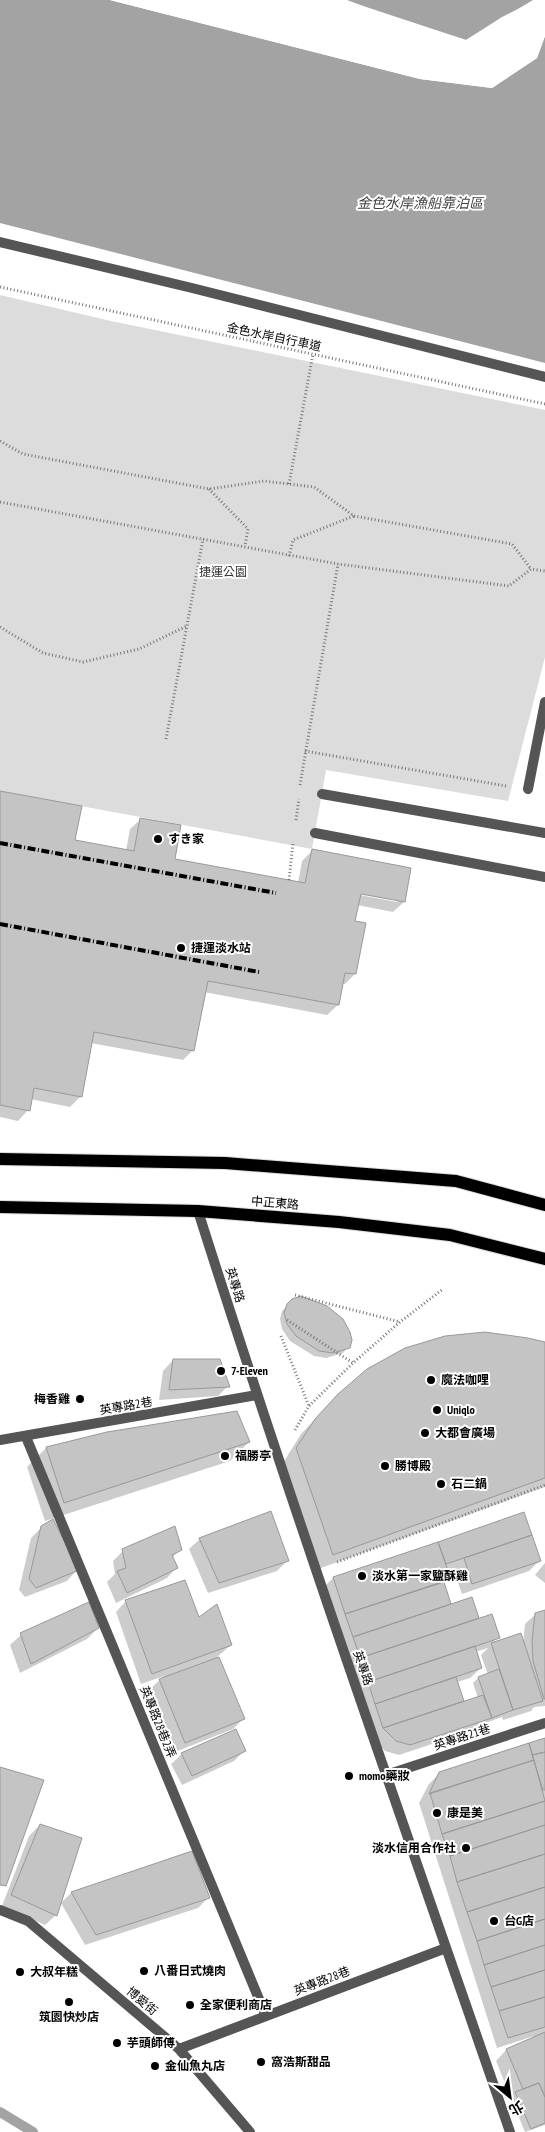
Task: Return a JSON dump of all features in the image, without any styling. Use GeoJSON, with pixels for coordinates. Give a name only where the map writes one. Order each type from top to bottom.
{"type":"FeatureCollection","features":[{"type":"Feature","properties":{"kind":"main road"},"geometry":{"type":"LineString","coordinates":[[0,1159],[224,1163],[456,1181],[545,1205]]}},
{"type":"Feature","properties":{"kind":"main road","name":"中正東路"},"geometry":{"type":"LineString","coordinates":[[0,1207],[198,1211],[339,1222],[450,1235],[545,1259]]}},
{"type":"Feature","properties":{"kind":"street"},"geometry":{"type":"LineString","coordinates":[[0,242],[192,288],[545,377]]}},
{"type":"Feature","properties":{"kind":"street"},"geometry":{"type":"LineString","coordinates":[[528,789],[545,702]]}},
{"type":"Feature","properties":{"kind":"street"},"geometry":{"type":"LineString","coordinates":[[322,794],[545,833]]}},
{"type":"Feature","properties":{"kind":"street"},"geometry":{"type":"LineString","coordinates":[[315,833],[545,876]]}},
{"type":"Feature","properties":{"kind":"street","name":"英專路"},"geometry":{"type":"LineString","coordinates":[[198,1211],[257,1395],[510,2132]]}},
{"type":"Feature","properties":{"kind":"street","name":"英專路2巷"},"geometry":{"type":"LineString","coordinates":[[0,1440],[26,1437],[257,1395]]}},
{"type":"Feature","properties":{"kind":"street","name":"英專路28巷2弄"},"geometry":{"type":"LineString","coordinates":[[26,1437],[266,2016]]}},
{"type":"Feature","properties":{"kind":"street","name":"英專路21巷"},"geometry":{"type":"LineString","coordinates":[[386,1775],[545,1723]]}},
{"type":"Feature","properties":{"kind":"street","name":"博愛街"},"geometry":{"type":"LineString","coordinates":[[0,1910],[28,1921],[179,2049],[250,2132]]}},
{"type":"Feature","properties":{"kind":"street","name":"英專路28巷"},"geometry":{"type":"LineString","coordinates":[[179,2049],[446,1948]]}},
{"type":"Feature","properties":{"kind":"path","name":"金色水岸自行車道"},"geometry":{"type":"LineString","coordinates":[[0,287],[545,404]]}},
{"type":"Feature","properties":{"kind":"path"},"geometry":{"type":"LineString","coordinates":[[289,484],[313,354]]}},
{"type":"Feature","properties":{"kind":"path"},"geometry":{"type":"LineString","coordinates":[[0,441],[23,454],[209,489],[264,481],[314,487],[354,516],[512,544],[531,569],[545,571]]}},
{"type":"Feature","properties":{"kind":"path"},"geometry":{"type":"LineString","coordinates":[[209,489],[248,529],[245,546]]}},
{"type":"Feature","properties":{"kind":"path"},"geometry":{"type":"LineString","coordinates":[[0,502],[245,546],[289,556],[509,586],[531,569]]}},
{"type":"Feature","properties":{"kind":"path"},"geometry":{"type":"LineString","coordinates":[[289,556],[294,540],[354,516]]}},
{"type":"Feature","properties":{"kind":"path"},"geometry":{"type":"LineString","coordinates":[[166,739],[203,539]]}},
{"type":"Feature","properties":{"kind":"path"},"geometry":{"type":"LineString","coordinates":[[296,823],[305,751],[338,564]]}},
{"type":"Feature","properties":{"kind":"path"},"geometry":{"type":"LineString","coordinates":[[0,627],[43,653],[83,662],[139,649],[187,625]]}},
{"type":"Feature","properties":{"kind":"path"},"geometry":{"type":"LineString","coordinates":[[305,751],[528,789]]}},
{"type":"Feature","properties":{"kind":"path"},"geometry":{"type":"LineString","coordinates":[[289,880],[293,842]]}},
{"type":"Feature","properties":{"kind":"path"},"geometry":{"type":"LineString","coordinates":[[295,1430],[310,1406],[353,1364],[400,1322],[443,1290]]}},
{"type":"Feature","properties":{"kind":"path"},"geometry":{"type":"LineString","coordinates":[[296,1295],[400,1322]]}},
{"type":"Feature","properties":{"kind":"path"},"geometry":{"type":"LineString","coordinates":[[287,1320],[353,1364]]}},
{"type":"Feature","properties":{"kind":"path"},"geometry":{"type":"LineString","coordinates":[[281,1336],[310,1406]]}},
{"type":"Feature","properties":{"kind":"path"},"geometry":{"type":"LineString","coordinates":[[316,1569],[545,1485]]}},
{"type":"Feature","properties":{"kind":"green space","name":"捷運公園"},"geometry":{"type":"Polygon","coordinates":[[[0,295],[111,321],[545,410],[545,657],[508,801],[326,770],[312,849],[0,791],[0,295]]]}},
{"type":"Feature","properties":{"kind":"water","name":"金色水岸漁船靠泊區"},"geometry":{"type":"Polygon","coordinates":[[[0,0],[110,0],[420,79],[492,88],[537,58],[545,36],[545,363],[0,223],[0,0]]]}},
{"type":"Feature","properties":{"kind":"water"},"geometry":{"type":"Polygon","coordinates":[[[347,0],[533,0],[466,40],[391,17],[347,0]]]}},
{"type":"Feature","properties":{"kind":"pier"},"geometry":{"type":"Polygon","coordinates":[[[110,0],[120,0],[420,76],[492,85],[535,56],[545,33],[545,36],[537,58],[492,88],[420,79],[110,0]]]}},
{"type":"Feature","properties":{"kind":"pier"},"geometry":{"type":"Polygon","coordinates":[[[345,0],[466,40],[502,17],[536,0],[466,42],[390,19],[345,0]]]}},
{"type":"Feature","properties":{"kind":"building","name":"捷運淡水站"},"geometry":{"type":"Polygon","coordinates":[[[0,791],[82,806],[75,840],[134,851],[140,818],[181,825],[175,859],[305,883],[312,849],[411,868],[405,902],[361,894],[355,921],[366,923],[356,974],[345,973],[339,1005],[208,981],[194,1051],[94,1032],[82,1097],[34,1088],[30,1111],[0,1105],[0,791]]]}},
{"type":"Feature","properties":{"kind":"building"},"geometry":{"type":"Polygon","coordinates":[[[301,1296],[327,1306],[343,1319],[352,1340],[350,1348],[333,1353],[319,1351],[296,1336],[287,1324],[284,1313],[287,1304],[292,1299],[301,1296]]]}},
{"type":"Feature","properties":{"kind":"building","name":"大都會廣場"},"geometry":{"type":"Polygon","coordinates":[[[485,1332],[545,1342],[545,1478],[333,1555],[296,1448],[315,1419],[338,1394],[367,1369],[405,1348],[445,1336],[485,1332]]]}},
{"type":"Feature","properties":{"kind":"building"},"geometry":{"type":"Polygon","coordinates":[[[173,1359],[220,1359],[230,1387],[169,1390],[173,1359]]]}},
{"type":"Feature","properties":{"kind":"building"},"geometry":{"type":"Polygon","coordinates":[[[237,1411],[250,1442],[64,1503],[46,1447],[107,1432],[237,1411]]]}},
{"type":"Feature","properties":{"kind":"building"},"geometry":{"type":"Polygon","coordinates":[[[271,1511],[289,1561],[219,1583],[199,1538],[271,1511]]]}},
{"type":"Feature","properties":{"kind":"building"},"geometry":{"type":"Polygon","coordinates":[[[524,1512],[532,1535],[446,1564],[438,1542],[524,1512]]]}},
{"type":"Feature","properties":{"kind":"building"},"geometry":{"type":"Polygon","coordinates":[[[53,1519],[79,1570],[36,1588],[29,1579],[41,1526],[53,1519]]]}},
{"type":"Feature","properties":{"kind":"building"},"geometry":{"type":"Polygon","coordinates":[[[175,1526],[182,1550],[172,1555],[178,1568],[127,1593],[117,1571],[126,1568],[122,1549],[175,1526]]]}},
{"type":"Feature","properties":{"kind":"building"},"geometry":{"type":"Polygon","coordinates":[[[532,1535],[541,1561],[472,1584],[464,1558],[532,1535]]]}},
{"type":"Feature","properties":{"kind":"building"},"geometry":{"type":"Polygon","coordinates":[[[438,1542],[451,1579],[345,1614],[333,1577],[438,1542]]]}},
{"type":"Feature","properties":{"kind":"building"},"geometry":{"type":"Polygon","coordinates":[[[185,1580],[199,1617],[217,1604],[232,1645],[152,1674],[125,1600],[185,1580]]]}},
{"type":"Feature","properties":{"kind":"building"},"geometry":{"type":"Polygon","coordinates":[[[444,1582],[451,1604],[353,1637],[345,1614],[444,1582]]]}},
{"type":"Feature","properties":{"kind":"building"},"geometry":{"type":"Polygon","coordinates":[[[472,1597],[479,1618],[360,1658],[353,1637],[472,1597]]]}},
{"type":"Feature","properties":{"kind":"building"},"geometry":{"type":"Polygon","coordinates":[[[89,1602],[99,1628],[31,1664],[20,1633],[89,1602]]]}},
{"type":"Feature","properties":{"kind":"building"},"geometry":{"type":"Polygon","coordinates":[[[545,1610],[544,1699],[533,1661],[532,1641],[535,1613],[545,1610]]]}},
{"type":"Feature","properties":{"kind":"building"},"geometry":{"type":"Polygon","coordinates":[[[492,1614],[500,1638],[368,1682],[360,1658],[492,1614]]]}},
{"type":"Feature","properties":{"kind":"building"},"geometry":{"type":"Polygon","coordinates":[[[521,1633],[543,1701],[513,1710],[491,1643],[521,1633]]]}},
{"type":"Feature","properties":{"kind":"building"},"geometry":{"type":"Polygon","coordinates":[[[475,1646],[482,1668],[375,1704],[368,1682],[475,1646]]]}},
{"type":"Feature","properties":{"kind":"building"},"geometry":{"type":"Polygon","coordinates":[[[219,1657],[245,1719],[185,1743],[159,1679],[219,1657]]]}},
{"type":"Feature","properties":{"kind":"building"},"geometry":{"type":"Polygon","coordinates":[[[499,1669],[513,1710],[492,1718],[478,1677],[499,1669]]]}},
{"type":"Feature","properties":{"kind":"building"},"geometry":{"type":"Polygon","coordinates":[[[456,1677],[464,1701],[383,1728],[375,1704],[456,1677]]]}},
{"type":"Feature","properties":{"kind":"building"},"geometry":{"type":"Polygon","coordinates":[[[483,1695],[492,1718],[410,1745],[396,1741],[383,1728],[483,1695]]]}},
{"type":"Feature","properties":{"kind":"building"},"geometry":{"type":"Polygon","coordinates":[[[236,1729],[246,1751],[192,1776],[181,1753],[236,1729]]]}},
{"type":"Feature","properties":{"kind":"building"},"geometry":{"type":"Polygon","coordinates":[[[545,1738],[545,1752],[532,1755],[529,1743],[545,1738]]]}},
{"type":"Feature","properties":{"kind":"building"},"geometry":{"type":"Polygon","coordinates":[[[529,1743],[534,1760],[429,1794],[439,1772],[529,1743]]]}},
{"type":"Feature","properties":{"kind":"building"},"geometry":{"type":"Polygon","coordinates":[[[545,1752],[545,1790],[543,1790],[532,1755],[545,1752]]]}},
{"type":"Feature","properties":{"kind":"building"},"geometry":{"type":"Polygon","coordinates":[[[534,1760],[545,1801],[442,1834],[430,1793],[534,1760]]]}},
{"type":"Feature","properties":{"kind":"building"},"geometry":{"type":"Polygon","coordinates":[[[0,1767],[44,1780],[6,1886],[0,1885],[0,1767]]]}},
{"type":"Feature","properties":{"kind":"building"},"geometry":{"type":"Polygon","coordinates":[[[545,1801],[545,1825],[450,1856],[442,1834],[545,1801]]]}},
{"type":"Feature","properties":{"kind":"building"},"geometry":{"type":"Polygon","coordinates":[[[40,1824],[82,1838],[57,1916],[11,1895],[40,1824]]]}},
{"type":"Feature","properties":{"kind":"building"},"geometry":{"type":"Polygon","coordinates":[[[545,1825],[545,1854],[457,1882],[450,1856],[545,1825]]]}},
{"type":"Feature","properties":{"kind":"building"},"geometry":{"type":"Polygon","coordinates":[[[192,1851],[210,1898],[96,1935],[71,1892],[192,1851]]]}},
{"type":"Feature","properties":{"kind":"building"},"geometry":{"type":"Polygon","coordinates":[[[545,1854],[545,1887],[467,1912],[457,1882],[545,1854]]]}},
{"type":"Feature","properties":{"kind":"building"},"geometry":{"type":"Polygon","coordinates":[[[545,1887],[545,1919],[477,1941],[467,1912],[545,1887]]]}},
{"type":"Feature","properties":{"kind":"building"},"geometry":{"type":"Polygon","coordinates":[[[545,1919],[545,1945],[484,1965],[477,1941],[545,1919]]]}},
{"type":"Feature","properties":{"kind":"building"},"geometry":{"type":"Polygon","coordinates":[[[545,1945],[545,1970],[491,1987],[484,1965],[545,1945]]]}},
{"type":"Feature","properties":{"kind":"building"},"geometry":{"type":"Polygon","coordinates":[[[545,1970],[545,1997],[499,2011],[491,1987],[545,1970]]]}},
{"type":"Feature","properties":{"kind":"building"},"geometry":{"type":"Polygon","coordinates":[[[545,1997],[545,2027],[508,2038],[499,2011],[545,1997]]]}},
{"type":"Feature","properties":{"kind":"building"},"geometry":{"type":"Polygon","coordinates":[[[545,2032],[545,2097],[539,2083],[523,2089],[506,2049],[545,2032]]]}},
{"type":"Feature","properties":{"kind":"building"},"geometry":{"type":"Polygon","coordinates":[[[539,2083],[545,2097],[545,2123],[531,2129],[515,2092],[539,2083]]]}},
{"type":"Feature","properties":{"kind":"waterway"},"geometry":{"type":"LineString","coordinates":[[0,2112],[33,2132]]}},
{"type":"Feature","properties":{"kind":"railway"},"geometry":{"type":"LineString","coordinates":[[0,843],[276,893]]}},
{"type":"Feature","properties":{"kind":"railway"},"geometry":{"type":"LineString","coordinates":[[0,924],[259,972]]}},
{"type":"Feature","properties":{"kind":"place","name":"すき家"},"geometry":{"type":"Point","coordinates":[158,839]}},
{"type":"Feature","properties":{"kind":"place","name":"捷運淡水站"},"geometry":{"type":"Point","coordinates":[181,948]}},
{"type":"Feature","properties":{"kind":"place","name":"7-Eleven"},"geometry":{"type":"Point","coordinates":[221,1371]}},
{"type":"Feature","properties":{"kind":"place","name":"魔法咖哩"},"geometry":{"type":"Point","coordinates":[431,1380]}},
{"type":"Feature","properties":{"kind":"place","name":"梅香雞"},"geometry":{"type":"Point","coordinates":[80,1399]}},
{"type":"Feature","properties":{"kind":"place","name":"Uniqlo"},"geometry":{"type":"Point","coordinates":[437,1410]}},
{"type":"Feature","properties":{"kind":"place","name":"大都會廣場"},"geometry":{"type":"Point","coordinates":[425,1433]}},
{"type":"Feature","properties":{"kind":"place","name":"福勝亭"},"geometry":{"type":"Point","coordinates":[225,1456]}},
{"type":"Feature","properties":{"kind":"place","name":"勝博殿"},"geometry":{"type":"Point","coordinates":[385,1466]}},
{"type":"Feature","properties":{"kind":"place","name":"石二鍋"},"geometry":{"type":"Point","coordinates":[441,1484]}},
{"type":"Feature","properties":{"kind":"place","name":"淡水第一家鹽酥雞"},"geometry":{"type":"Point","coordinates":[362,1576]}},
{"type":"Feature","properties":{"kind":"place","name":"momo藥妝"},"geometry":{"type":"Point","coordinates":[349,1776]}},
{"type":"Feature","properties":{"kind":"place","name":"康是美"},"geometry":{"type":"Point","coordinates":[437,1813]}},
{"type":"Feature","properties":{"kind":"place","name":"淡水信用合作社"},"geometry":{"type":"Point","coordinates":[466,1848]}},
{"type":"Feature","properties":{"kind":"place","name":"台G店"},"geometry":{"type":"Point","coordinates":[494,1921]}},
{"type":"Feature","properties":{"kind":"place","name":"八番日式燒肉"},"geometry":{"type":"Point","coordinates":[144,1971]}},
{"type":"Feature","properties":{"kind":"place","name":"大叔年糕"},"geometry":{"type":"Point","coordinates":[20,1972]}},
{"type":"Feature","properties":{"kind":"place","name":"筑園快炒店"},"geometry":{"type":"Point","coordinates":[69,2002]}},
{"type":"Feature","properties":{"kind":"place","name":"全家便利商店"},"geometry":{"type":"Point","coordinates":[190,2005]}},
{"type":"Feature","properties":{"kind":"place","name":"芋頭師傅"},"geometry":{"type":"Point","coordinates":[117,2043]}},
{"type":"Feature","properties":{"kind":"place","name":"窩浩斯甜品"},"geometry":{"type":"Point","coordinates":[261,2062]}},
{"type":"Feature","properties":{"kind":"place","name":"金仙魚丸店"},"geometry":{"type":"Point","coordinates":[155,2066]}}]}
